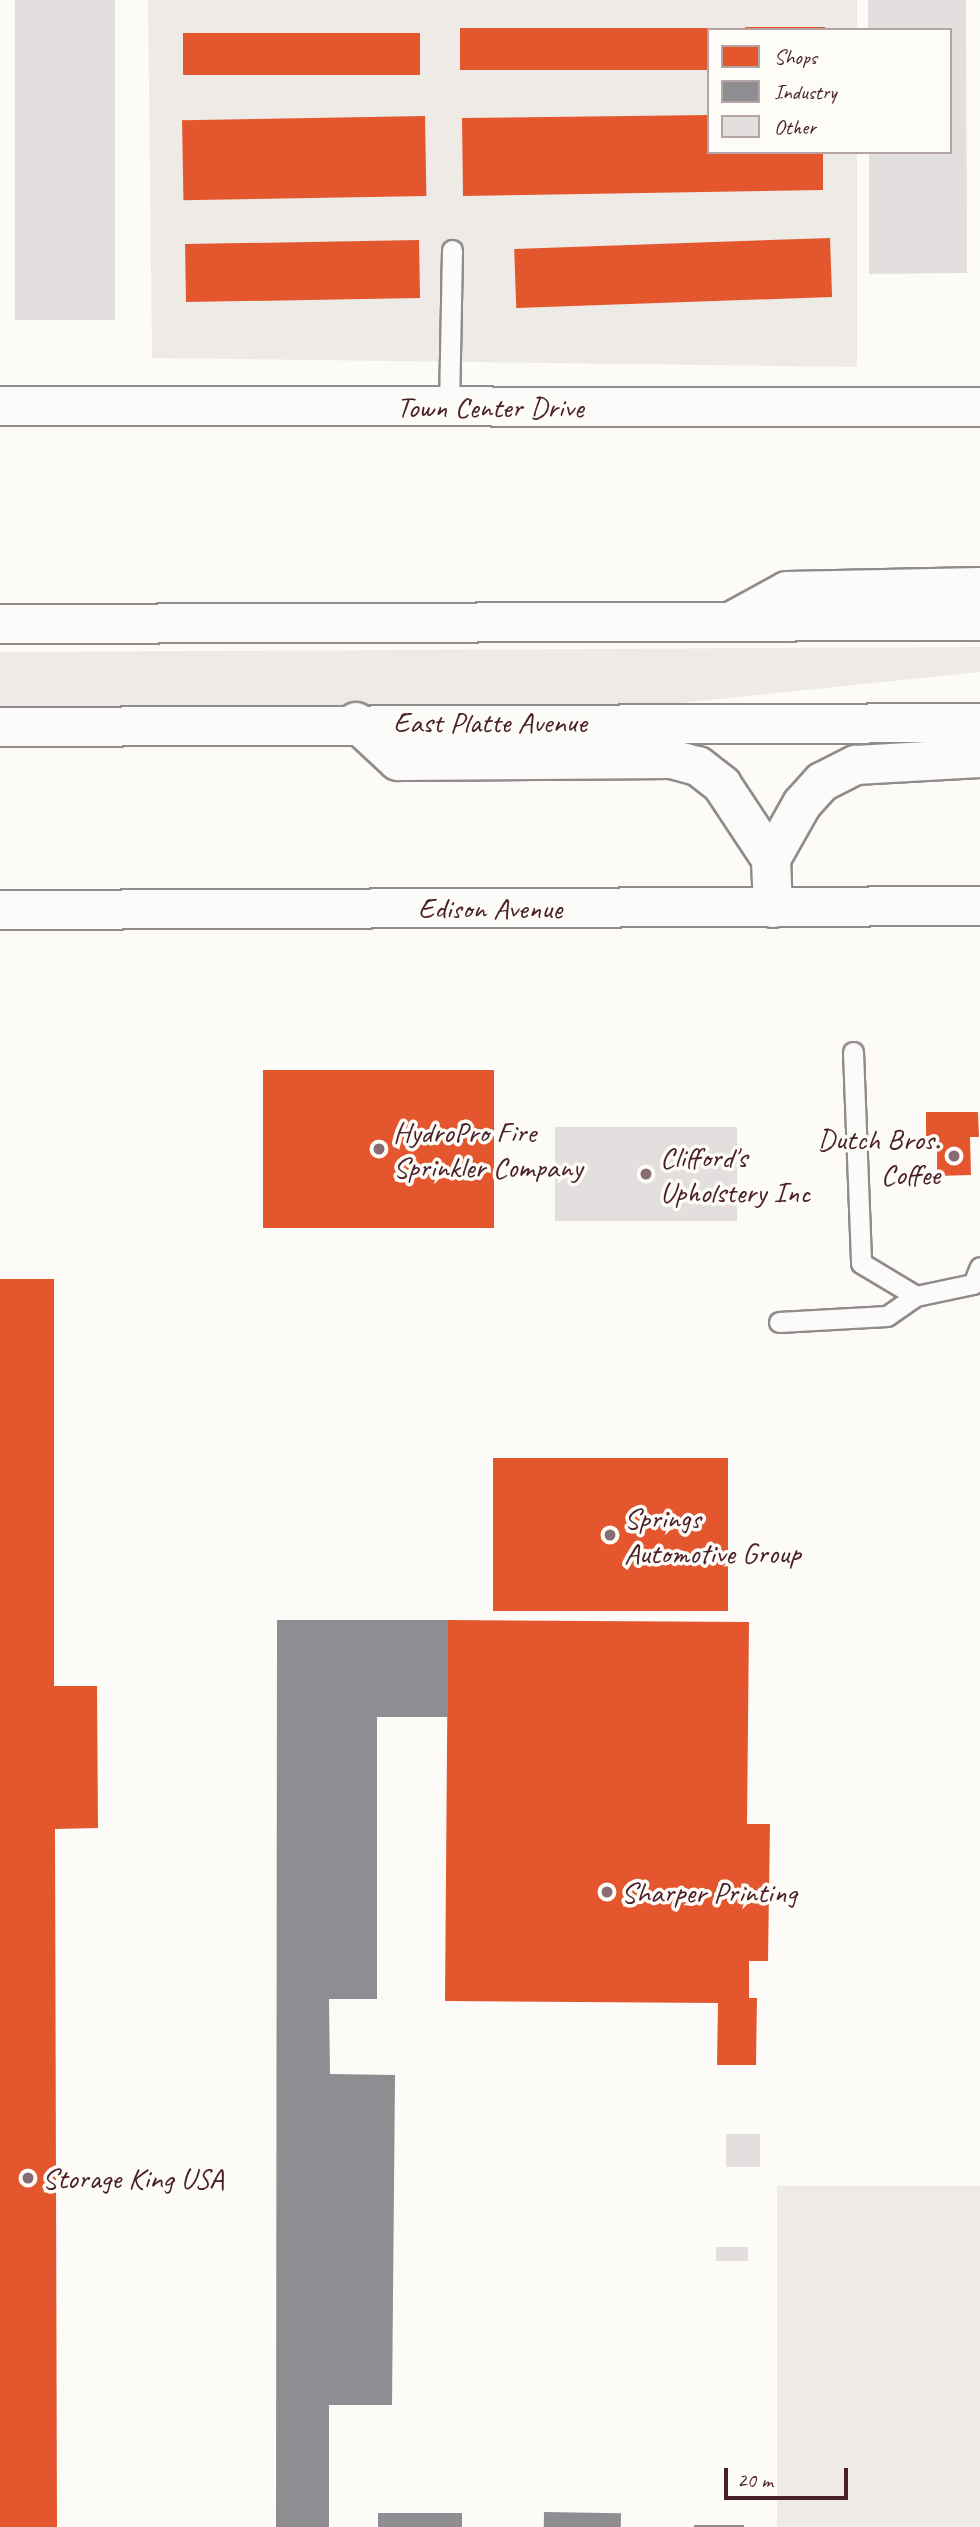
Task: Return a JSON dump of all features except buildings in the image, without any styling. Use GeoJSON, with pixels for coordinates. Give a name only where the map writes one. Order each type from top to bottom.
{"type":"FeatureCollection","features":[{"type":"Feature","properties":{"kind":"main road","name":"Town Center Drive"},"geometry":{"type":"LineString","coordinates":[[0,406],[980,407]]}},
{"type":"Feature","properties":{"kind":"main road"},"geometry":{"type":"LineString","coordinates":[[733,621],[787,590],[980,587]]}},
{"type":"Feature","properties":{"kind":"main road"},"geometry":{"type":"LineString","coordinates":[[0,624],[980,621]]}},
{"type":"Feature","properties":{"kind":"main road"},"geometry":{"type":"LineString","coordinates":[[356,722],[398,761],[671,759],[698,766],[722,785],[771,859],[773,908]]}},
{"type":"Feature","properties":{"kind":"main road","name":"East Platte Avenue"},"geometry":{"type":"LineString","coordinates":[[0,727],[356,722],[980,723]]}},
{"type":"Feature","properties":{"kind":"main road"},"geometry":{"type":"LineString","coordinates":[[771,859],[802,804],[822,782],[856,765],[980,758]]}},
{"type":"Feature","properties":{"kind":"main road","name":"Edison Avenue"},"geometry":{"type":"LineString","coordinates":[[0,910],[980,906]]}},
{"type":"Feature","properties":{"kind":"lane"},"geometry":{"type":"LineString","coordinates":[[449,407],[454,324],[452,250]]}},
{"type":"Feature","properties":{"kind":"lane"},"geometry":{"type":"LineString","coordinates":[[853,1052],[861,1263],[916,1296]]}},
{"type":"Feature","properties":{"kind":"lane"},"geometry":{"type":"LineString","coordinates":[[779,1322],[887,1316],[916,1296],[973,1284],[980,1267]]}},
{"type":"Feature","properties":{"kind":"shaded area"},"geometry":{"type":"Polygon","coordinates":[[[148,0],[857,0],[857,28],[707,28],[707,154],[857,154],[857,367],[152,358],[148,0]]]}},
{"type":"Feature","properties":{"kind":"shaded area"},"geometry":{"type":"Polygon","coordinates":[[[980,647],[980,672],[671,704],[0,707],[0,652],[980,647]]]}},
{"type":"Feature","properties":{"kind":"shaded area"},"geometry":{"type":"Polygon","coordinates":[[[777,2186],[980,2186],[980,2527],[777,2527],[777,2186]]]}},
{"type":"Feature","properties":{"kind":"place","name":"HydroPro Fire Sprinkler Company"},"geometry":{"type":"Point","coordinates":[379,1149]}},
{"type":"Feature","properties":{"kind":"place","name":"Dutch Bros. Coffee"},"geometry":{"type":"Point","coordinates":[954,1156]}},
{"type":"Feature","properties":{"kind":"place","name":"Clifford's Upholstery Inc"},"geometry":{"type":"Point","coordinates":[646,1174]}},
{"type":"Feature","properties":{"kind":"place","name":"Springs Automotive Group"},"geometry":{"type":"Point","coordinates":[610,1535]}},
{"type":"Feature","properties":{"kind":"place","name":"Sharper Printing"},"geometry":{"type":"Point","coordinates":[607,1892]}},
{"type":"Feature","properties":{"kind":"place","name":"Storage King USA"},"geometry":{"type":"Point","coordinates":[28,2178]}}]}
